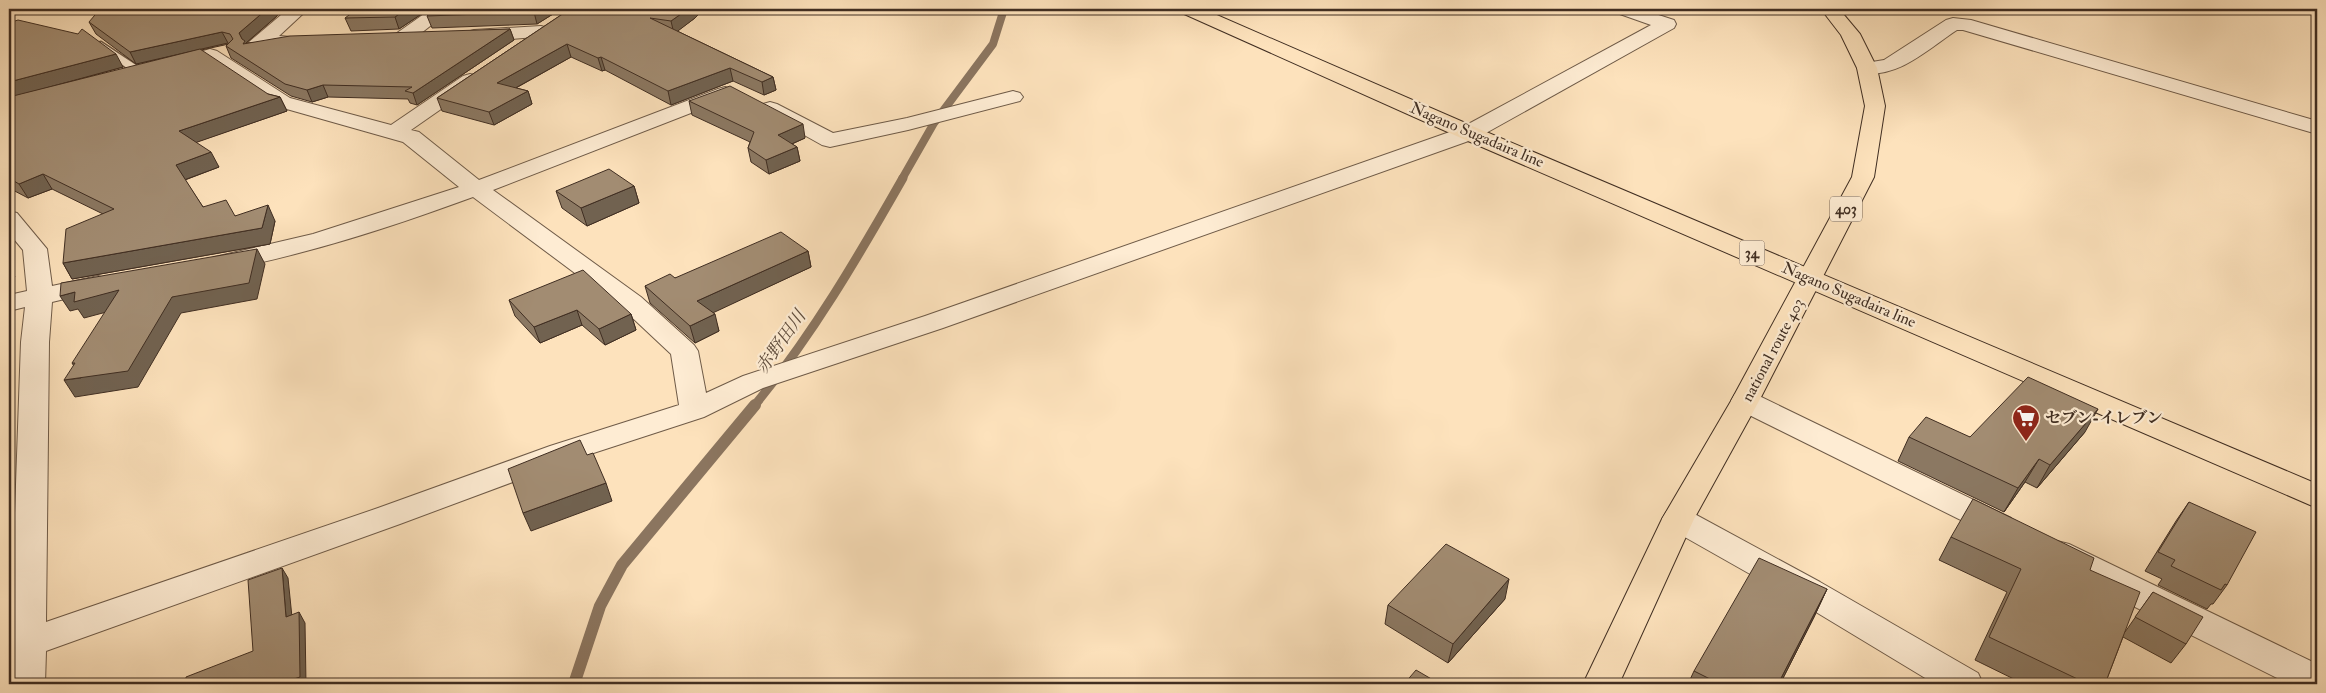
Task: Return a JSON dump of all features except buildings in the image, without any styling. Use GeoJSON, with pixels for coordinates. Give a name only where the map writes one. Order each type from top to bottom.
{"type":"FeatureCollection","features":[{"type":"Feature","properties":{"kind":"main road","name":"Nagano Sugadaira line"},"geometry":{"type":"LineString","coordinates":[[1188,9],[2317,497]]}},
{"type":"Feature","properties":{"kind":"main road","name":"national route 403"},"geometry":{"type":"LineString","coordinates":[[1601,684],[1678,519],[1745,401],[1863,177],[1874,106],[1867,68],[1850,34],[1830,9]]}},
{"type":"Feature","properties":{"kind":"street"},"geometry":{"type":"LineString","coordinates":[[256,46],[299,9]]}},
{"type":"Feature","properties":{"kind":"street"},"geometry":{"type":"LineString","coordinates":[[443,9],[396,37],[450,36],[548,28],[509,54]]}},
{"type":"Feature","properties":{"kind":"street"},"geometry":{"type":"LineString","coordinates":[[28,642],[389,516],[561,453],[694,410],[753,382],[934,322],[1469,132],[1666,24],[1623,9]]}},
{"type":"Feature","properties":{"kind":"street"},"geometry":{"type":"LineString","coordinates":[[1867,68],[1889,66],[1952,24],[1964,24],[2317,128]]}},
{"type":"Feature","properties":{"kind":"street"},"geometry":{"type":"LineString","coordinates":[[304,40],[256,46],[201,57],[283,102],[411,137],[476,189],[632,303],[684,351],[694,410]]}},
{"type":"Feature","properties":{"kind":"street"},"geometry":{"type":"LineString","coordinates":[[111,79],[147,69]]}},
{"type":"Feature","properties":{"kind":"street"},"geometry":{"type":"LineString","coordinates":[[395,132],[486,70]]}},
{"type":"Feature","properties":{"kind":"street"},"geometry":{"type":"LineString","coordinates":[[201,265],[260,256],[348,232],[476,189],[734,89],[830,140],[908,124],[1013,97]]}},
{"type":"Feature","properties":{"kind":"street"},"geometry":{"type":"LineString","coordinates":[[9,218],[35,248],[40,294],[35,342],[27,684]]}},
{"type":"Feature","properties":{"kind":"street"},"geometry":{"type":"LineString","coordinates":[[9,303],[40,294],[124,279]]}},
{"type":"Feature","properties":{"kind":"street"},"geometry":{"type":"LineString","coordinates":[[1745,401],[2317,680]]}},
{"type":"Feature","properties":{"kind":"street"},"geometry":{"type":"LineString","coordinates":[[1678,519],[1808,591],[1966,684]]}},
{"type":"Feature","properties":{"kind":"lane"},"geometry":{"type":"LineString","coordinates":[[90,37],[147,69]]}},
{"type":"Feature","properties":{"kind":"waterway","name":"赤野田川"},"geometry":{"type":"LineString","coordinates":[[902,179],[934,123],[993,44],[1004,9]]}},
{"type":"Feature","properties":{"kind":"waterway","name":"赤野田川"},"geometry":{"type":"LineString","coordinates":[[754,406],[815,324],[903,178]]}},
{"type":"Feature","properties":{"kind":"waterway","name":"赤野田川"},"geometry":{"type":"LineString","coordinates":[[574,684],[600,606],[622,565],[755,405]]}},
{"type":"Feature","properties":{"kind":"place","name":"セブン-イレブン"},"geometry":{"type":"Point","coordinates":[2026,442]}}]}
